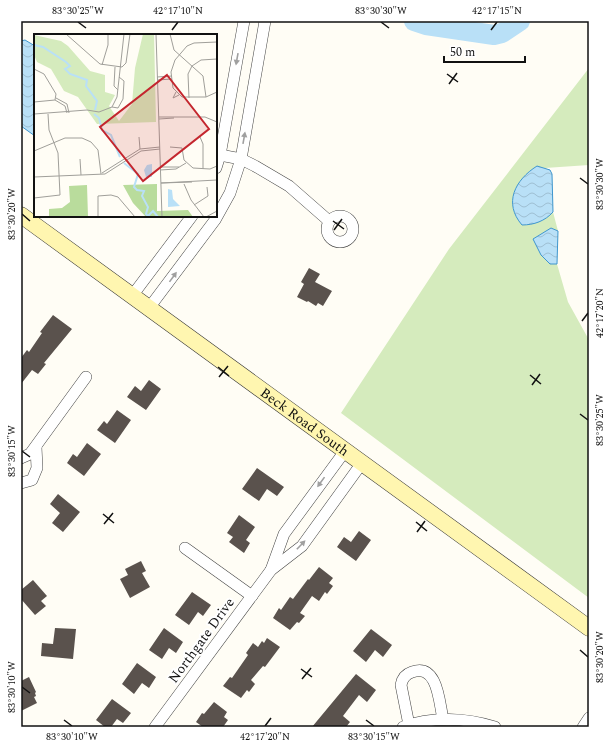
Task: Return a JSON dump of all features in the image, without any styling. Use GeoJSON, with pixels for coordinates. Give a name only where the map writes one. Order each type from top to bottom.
{"type":"FeatureCollection","features":[{"type":"Feature","properties":{"kind":"main road","name":"Beck Road South"},"geometry":{"type":"LineString","coordinates":[[21,215],[589,628]]}},
{"type":"Feature","properties":{"kind":"street"},"geometry":{"type":"LineString","coordinates":[[217,165],[244,21]]}},
{"type":"Feature","properties":{"kind":"street"},"geometry":{"type":"LineString","coordinates":[[217,216],[230,193],[241,159],[265,21]]}},
{"type":"Feature","properties":{"kind":"street"},"geometry":{"type":"LineString","coordinates":[[220,155],[241,159],[289,186],[329,221]]}},
{"type":"Feature","properties":{"kind":"street"},"geometry":{"type":"LineString","coordinates":[[132,296],[191,217]]}},
{"type":"Feature","properties":{"kind":"street"},"geometry":{"type":"LineString","coordinates":[[149,308],[216,217]]}},
{"type":"Feature","properties":{"kind":"street"},"geometry":{"type":"LineString","coordinates":[[21,458],[30,454],[36,447],[86,377]]}},
{"type":"Feature","properties":{"kind":"street"},"geometry":{"type":"LineString","coordinates":[[21,483],[32,480],[37,468],[36,447]]}},
{"type":"Feature","properties":{"kind":"street","name":"Northgate Drive"},"geometry":{"type":"LineString","coordinates":[[271,570],[284,534],[344,451]]}},
{"type":"Feature","properties":{"kind":"street","name":"Northgate Drive"},"geometry":{"type":"LineString","coordinates":[[155,727],[271,570],[302,546],[362,463]]}},
{"type":"Feature","properties":{"kind":"street"},"geometry":{"type":"LineString","coordinates":[[185,548],[252,596]]}},
{"type":"Feature","properties":{"kind":"street"},"geometry":{"type":"LineString","coordinates":[[443,719],[435,680],[429,673],[423,671],[415,671],[406,675],[402,680],[401,685],[406,726],[443,719],[475,722],[495,727]]}},
{"type":"Feature","properties":{"kind":"street"},"geometry":{"type":"LineString","coordinates":[[583,727],[589,718]]}},
{"type":"Feature","properties":{"kind":"green space"},"geometry":{"type":"Polygon","coordinates":[[[589,68],[589,165],[545,168],[550,170],[552,174],[553,212],[558,231],[557,264],[568,302],[589,340],[589,598],[341,413],[449,249],[589,68]]]}},
{"type":"Feature","properties":{"kind":"water"},"geometry":{"type":"Polygon","coordinates":[[[25,40],[34,45],[34,135],[21,126],[21,41],[25,40]]]}},
{"type":"Feature","properties":{"kind":"water"},"geometry":{"type":"Polygon","coordinates":[[[537,166],[550,170],[552,174],[553,212],[539,222],[522,225],[516,217],[513,208],[514,192],[523,178],[537,166]]]}},
{"type":"Feature","properties":{"kind":"water"},"geometry":{"type":"Polygon","coordinates":[[[551,228],[558,231],[557,264],[550,264],[541,255],[533,239],[551,228]]]}},
{"type":"Feature","properties":{"kind":"building"},"geometry":{"type":"Polygon","coordinates":[[[309,268],[320,274],[315,282],[332,291],[323,306],[318,303],[316,306],[297,297],[304,284],[301,282],[309,268]]]}},
{"type":"Feature","properties":{"kind":"building"},"geometry":{"type":"Polygon","coordinates":[[[53,315],[72,329],[44,363],[46,364],[38,374],[32,370],[21,384],[21,358],[27,350],[29,352],[42,333],[40,332],[53,315]]]}},
{"type":"Feature","properties":{"kind":"building"},"geometry":{"type":"Polygon","coordinates":[[[149,380],[161,389],[146,410],[127,397],[135,386],[141,391],[149,380]]]}},
{"type":"Feature","properties":{"kind":"building"},"geometry":{"type":"Polygon","coordinates":[[[117,410],[131,420],[115,443],[97,430],[104,421],[107,424],[117,410]]]}},
{"type":"Feature","properties":{"kind":"building"},"geometry":{"type":"Polygon","coordinates":[[[87,443],[101,454],[84,476],[67,463],[73,454],[77,457],[87,443]]]}},
{"type":"Feature","properties":{"kind":"building"},"geometry":{"type":"Polygon","coordinates":[[[257,468],[284,487],[277,496],[267,489],[259,501],[242,489],[257,468]]]}},
{"type":"Feature","properties":{"kind":"building"},"geometry":{"type":"Polygon","coordinates":[[[58,494],[80,512],[63,532],[52,523],[60,513],[50,504],[58,494]]]}},
{"type":"Feature","properties":{"kind":"building"},"geometry":{"type":"Polygon","coordinates":[[[239,515],[255,527],[246,540],[250,543],[244,553],[229,542],[233,537],[227,533],[239,515]]]}},
{"type":"Feature","properties":{"kind":"building"},"geometry":{"type":"Polygon","coordinates":[[[359,531],[371,540],[356,561],[337,547],[344,537],[351,542],[359,531]]]}},
{"type":"Feature","properties":{"kind":"building"},"geometry":{"type":"Polygon","coordinates":[[[141,561],[146,571],[142,573],[150,587],[130,598],[120,579],[128,575],[125,569],[141,561]]]}},
{"type":"Feature","properties":{"kind":"building"},"geometry":{"type":"Polygon","coordinates":[[[319,567],[333,578],[329,583],[333,586],[327,594],[325,592],[319,601],[312,596],[300,613],[305,616],[290,630],[273,618],[279,608],[281,610],[290,597],[293,599],[319,567]]]}},
{"type":"Feature","properties":{"kind":"building"},"geometry":{"type":"Polygon","coordinates":[[[33,580],[47,596],[41,601],[46,606],[35,615],[21,599],[21,590],[33,580]]]}},
{"type":"Feature","properties":{"kind":"building"},"geometry":{"type":"Polygon","coordinates":[[[192,592],[211,605],[203,616],[198,612],[189,625],[175,615],[192,592]]]}},
{"type":"Feature","properties":{"kind":"building"},"geometry":{"type":"Polygon","coordinates":[[[55,628],[76,629],[73,659],[41,656],[42,643],[53,644],[55,628]]]}},
{"type":"Feature","properties":{"kind":"building"},"geometry":{"type":"Polygon","coordinates":[[[164,628],[183,642],[176,653],[169,648],[162,659],[149,650],[164,628]]]}},
{"type":"Feature","properties":{"kind":"building"},"geometry":{"type":"Polygon","coordinates":[[[371,629],[392,645],[383,657],[375,650],[366,662],[353,651],[371,629]]]}},
{"type":"Feature","properties":{"kind":"building"},"geometry":{"type":"Polygon","coordinates":[[[267,638],[280,647],[265,667],[263,666],[251,680],[255,684],[249,692],[247,690],[241,698],[223,686],[230,677],[232,678],[248,655],[246,653],[253,643],[258,647],[262,641],[264,643],[267,638]]]}},
{"type":"Feature","properties":{"kind":"building"},"geometry":{"type":"Polygon","coordinates":[[[137,663],[156,677],[149,688],[142,683],[134,694],[122,684],[137,663]]]}},
{"type":"Feature","properties":{"kind":"building"},"geometry":{"type":"Polygon","coordinates":[[[356,674],[376,690],[367,702],[359,695],[343,716],[350,722],[346,727],[312,727],[356,674]]]}},
{"type":"Feature","properties":{"kind":"building"},"geometry":{"type":"Polygon","coordinates":[[[29,677],[36,692],[36,696],[34,697],[37,703],[21,711],[21,681],[29,677]]]}},
{"type":"Feature","properties":{"kind":"building"},"geometry":{"type":"Polygon","coordinates":[[[112,699],[131,713],[123,723],[117,719],[111,727],[105,727],[96,720],[112,699]]]}},
{"type":"Feature","properties":{"kind":"building"},"geometry":{"type":"Polygon","coordinates":[[[214,702],[227,712],[224,717],[228,720],[223,727],[203,727],[196,722],[202,713],[204,714],[214,702]]]}},
{"type":"Feature","properties":{"kind":"waterway"},"geometry":{"type":"LineString","coordinates":[[414,21],[426,25],[494,35],[502,33],[520,21]]}}]}
